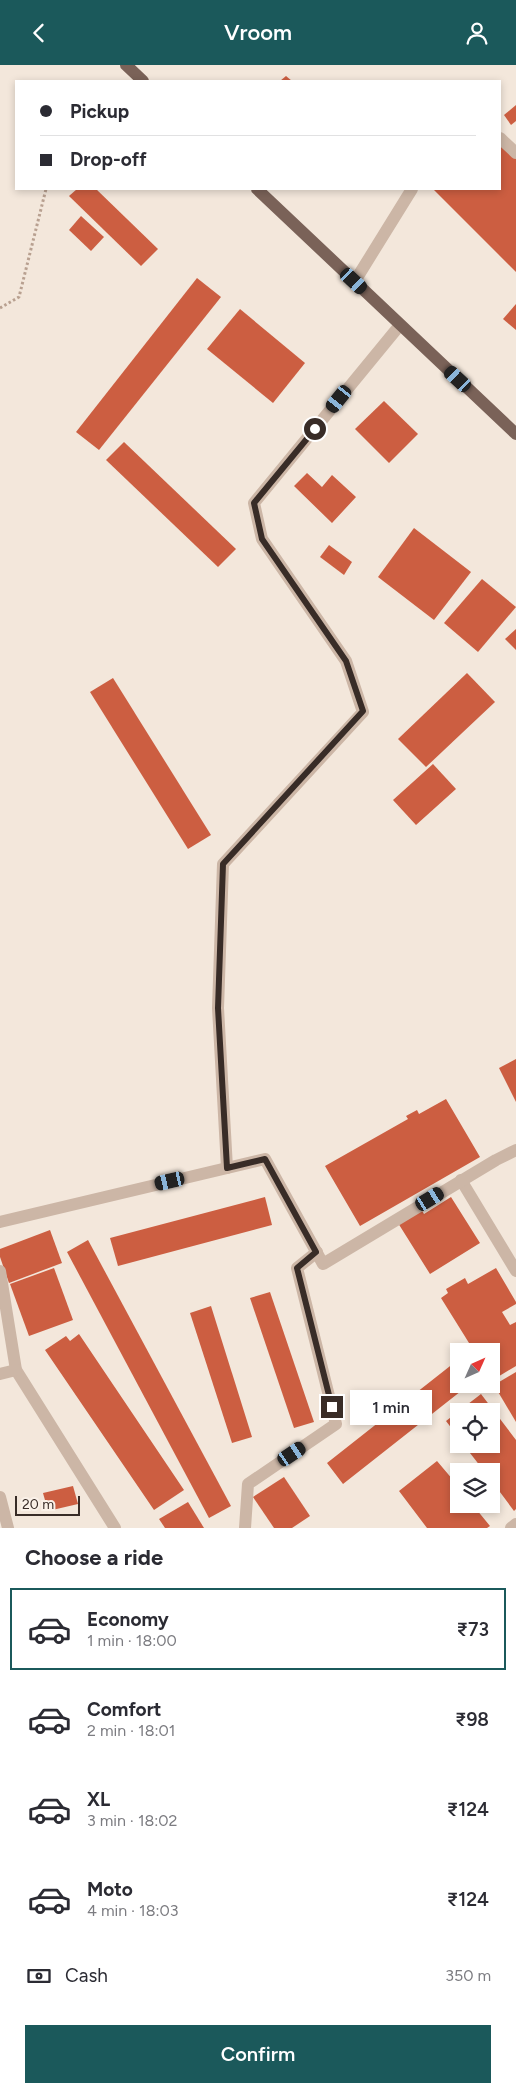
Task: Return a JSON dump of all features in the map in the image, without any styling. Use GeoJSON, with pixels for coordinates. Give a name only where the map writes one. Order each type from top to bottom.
{"type":"FeatureCollection","features":[{"type":"Feature","properties":{"kind":"main road"},"geometry":{"type":"LineString","coordinates":[[126,65],[142,80]]}},
{"type":"Feature","properties":{"kind":"main road"},"geometry":{"type":"LineString","coordinates":[[258,190],[516,434]]}},
{"type":"Feature","properties":{"kind":"street"},"geometry":{"type":"LineString","coordinates":[[501,139],[516,153]]}},
{"type":"Feature","properties":{"kind":"street"},"geometry":{"type":"LineString","coordinates":[[354,281],[411,190]]}},
{"type":"Feature","properties":{"kind":"street"},"geometry":{"type":"LineString","coordinates":[[227,1168],[218,1008],[223,864],[363,711],[346,661],[262,539],[254,503],[400,325]]}},
{"type":"Feature","properties":{"kind":"street"},"geometry":{"type":"LineString","coordinates":[[0,1221],[265,1159],[323,1264],[461,1180],[516,1150]]}},
{"type":"Feature","properties":{"kind":"street"},"geometry":{"type":"LineString","coordinates":[[461,1180],[516,1271]]}},
{"type":"Feature","properties":{"kind":"street"},"geometry":{"type":"LineString","coordinates":[[245,1528],[248,1484],[336,1424],[297,1268],[316,1252]]}},
{"type":"Feature","properties":{"kind":"street"},"geometry":{"type":"LineString","coordinates":[[0,1271],[16,1370],[115,1528]]}},
{"type":"Feature","properties":{"kind":"street"},"geometry":{"type":"LineString","coordinates":[[0,1374],[16,1370]]}},
{"type":"Feature","properties":{"kind":"street"},"geometry":{"type":"LineString","coordinates":[[0,1497],[8,1528]]}},
{"type":"Feature","properties":{"kind":"street"},"geometry":{"type":"LineString","coordinates":[[511,1528],[516,1524]]}},
{"type":"Feature","properties":{"kind":"path"},"geometry":{"type":"LineString","coordinates":[[0,308],[19,297],[46,190]]}},
{"type":"Feature","properties":{"kind":"building"},"geometry":{"type":"Polygon","coordinates":[[[286,76],[291,80],[281,80],[286,76]]]}},
{"type":"Feature","properties":{"kind":"building"},"geometry":{"type":"Polygon","coordinates":[[[516,105],[516,121],[511,125],[504,115],[516,105]]]}},
{"type":"Feature","properties":{"kind":"building"},"geometry":{"type":"Polygon","coordinates":[[[501,141],[516,156],[516,272],[434,190],[501,190],[501,141]]]}},
{"type":"Feature","properties":{"kind":"building"},"geometry":{"type":"Polygon","coordinates":[[[76,190],[97,190],[158,249],[141,266],[69,196],[76,190]]]}},
{"type":"Feature","properties":{"kind":"building"},"geometry":{"type":"Polygon","coordinates":[[[81,216],[104,237],[91,251],[69,230],[81,216]]]}},
{"type":"Feature","properties":{"kind":"building"},"geometry":{"type":"Polygon","coordinates":[[[197,278],[221,297],[99,450],[76,432],[197,278]]]}},
{"type":"Feature","properties":{"kind":"building"},"geometry":{"type":"Polygon","coordinates":[[[516,304],[516,330],[503,319],[516,304]]]}},
{"type":"Feature","properties":{"kind":"building"},"geometry":{"type":"Polygon","coordinates":[[[240,309],[305,363],[273,403],[207,349],[240,309]]]}},
{"type":"Feature","properties":{"kind":"building"},"geometry":{"type":"Polygon","coordinates":[[[384,401],[418,434],[389,463],[355,429],[384,401]]]}},
{"type":"Feature","properties":{"kind":"building"},"geometry":{"type":"Polygon","coordinates":[[[124,442],[236,549],[218,567],[106,460],[124,442]]]}},
{"type":"Feature","properties":{"kind":"building"},"geometry":{"type":"Polygon","coordinates":[[[307,473],[322,487],[332,475],[356,497],[332,523],[294,486],[307,473]]]}},
{"type":"Feature","properties":{"kind":"building"},"geometry":{"type":"Polygon","coordinates":[[[414,528],[471,572],[434,620],[378,577],[414,528]]]}},
{"type":"Feature","properties":{"kind":"building"},"geometry":{"type":"Polygon","coordinates":[[[329,545],[352,562],[344,575],[320,557],[329,545]]]}},
{"type":"Feature","properties":{"kind":"building"},"geometry":{"type":"Polygon","coordinates":[[[482,579],[516,607],[478,652],[444,623],[482,579]]]}},
{"type":"Feature","properties":{"kind":"building"},"geometry":{"type":"Polygon","coordinates":[[[516,629],[516,650],[505,639],[516,629]]]}},
{"type":"Feature","properties":{"kind":"building"},"geometry":{"type":"Polygon","coordinates":[[[467,673],[495,702],[426,767],[398,739],[467,673]]]}},
{"type":"Feature","properties":{"kind":"building"},"geometry":{"type":"Polygon","coordinates":[[[113,678],[211,835],[188,849],[90,692],[113,678]]]}},
{"type":"Feature","properties":{"kind":"building"},"geometry":{"type":"Polygon","coordinates":[[[433,764],[456,789],[416,825],[393,800],[433,764]]]}},
{"type":"Feature","properties":{"kind":"building"},"geometry":{"type":"Polygon","coordinates":[[[516,1059],[516,1102],[499,1068],[516,1059]]]}},
{"type":"Feature","properties":{"kind":"building"},"geometry":{"type":"Polygon","coordinates":[[[446,1099],[480,1157],[360,1226],[325,1166],[408,1119],[406,1116],[417,1110],[419,1114],[446,1099]]]}},
{"type":"Feature","properties":{"kind":"building"},"geometry":{"type":"Polygon","coordinates":[[[265,1197],[272,1225],[118,1266],[110,1238],[265,1197]]]}},
{"type":"Feature","properties":{"kind":"building"},"geometry":{"type":"Polygon","coordinates":[[[451,1197],[480,1243],[430,1274],[398,1223],[421,1209],[424,1214],[451,1197]]]}},
{"type":"Feature","properties":{"kind":"building"},"geometry":{"type":"Polygon","coordinates":[[[50,1230],[62,1263],[9,1283],[0,1257],[0,1249],[50,1230]]]}},
{"type":"Feature","properties":{"kind":"building"},"geometry":{"type":"Polygon","coordinates":[[[88,1240],[231,1506],[209,1518],[67,1252],[88,1240]]]}},
{"type":"Feature","properties":{"kind":"building"},"geometry":{"type":"Polygon","coordinates":[[[54,1268],[73,1320],[29,1336],[10,1284],[54,1268]]]}},
{"type":"Feature","properties":{"kind":"building"},"geometry":{"type":"Polygon","coordinates":[[[496,1268],[516,1302],[516,1304],[502,1312],[510,1325],[516,1322],[516,1366],[500,1376],[500,1343],[469,1343],[441,1298],[448,1293],[446,1289],[465,1278],[468,1284],[496,1268]]]}},
{"type":"Feature","properties":{"kind":"building"},"geometry":{"type":"Polygon","coordinates":[[[270,1292],[314,1422],[294,1428],[250,1298],[270,1292]]]}},
{"type":"Feature","properties":{"kind":"building"},"geometry":{"type":"Polygon","coordinates":[[[211,1306],[252,1437],[232,1443],[190,1313],[211,1306]]]}},
{"type":"Feature","properties":{"kind":"building"},"geometry":{"type":"Polygon","coordinates":[[[79,1334],[184,1490],[154,1510],[45,1350],[66,1336],[70,1341],[79,1334]]]}},
{"type":"Feature","properties":{"kind":"building"},"geometry":{"type":"Polygon","coordinates":[[[450,1366],[450,1393],[459,1393],[343,1484],[327,1463],[450,1366]]]}},
{"type":"Feature","properties":{"kind":"building"},"geometry":{"type":"Polygon","coordinates":[[[516,1372],[516,1422],[499,1393],[500,1381],[516,1372]]]}},
{"type":"Feature","properties":{"kind":"building"},"geometry":{"type":"Polygon","coordinates":[[[481,1394],[488,1403],[469,1403],[481,1394]]]}},
{"type":"Feature","properties":{"kind":"building"},"geometry":{"type":"Polygon","coordinates":[[[450,1418],[450,1426],[446,1421],[450,1418]]]}},
{"type":"Feature","properties":{"kind":"building"},"geometry":{"type":"Polygon","coordinates":[[[500,1419],[516,1440],[516,1509],[514,1511],[500,1492],[500,1463],[478,1463],[470,1453],[500,1453],[500,1419]]]}},
{"type":"Feature","properties":{"kind":"building"},"geometry":{"type":"Polygon","coordinates":[[[437,1461],[450,1476],[450,1513],[479,1513],[490,1526],[487,1528],[427,1528],[399,1491],[437,1461]]]}},
{"type":"Feature","properties":{"kind":"building"},"geometry":{"type":"Polygon","coordinates":[[[284,1477],[310,1516],[292,1528],[274,1528],[253,1497],[284,1477]]]}},
{"type":"Feature","properties":{"kind":"building"},"geometry":{"type":"Polygon","coordinates":[[[73,1486],[78,1504],[48,1511],[43,1493],[73,1486]]]}},
{"type":"Feature","properties":{"kind":"building"},"geometry":{"type":"Polygon","coordinates":[[[188,1502],[204,1528],[165,1528],[159,1519],[188,1502]]]}},
{"type":"Feature","properties":{"kind":"route"},"geometry":{"type":"LineString","coordinates":[[315,429],[254,503],[262,539],[346,661],[363,711],[223,864],[218,1008],[227,1168],[265,1159],[316,1252],[297,1268],[332,1407]]}}]}
